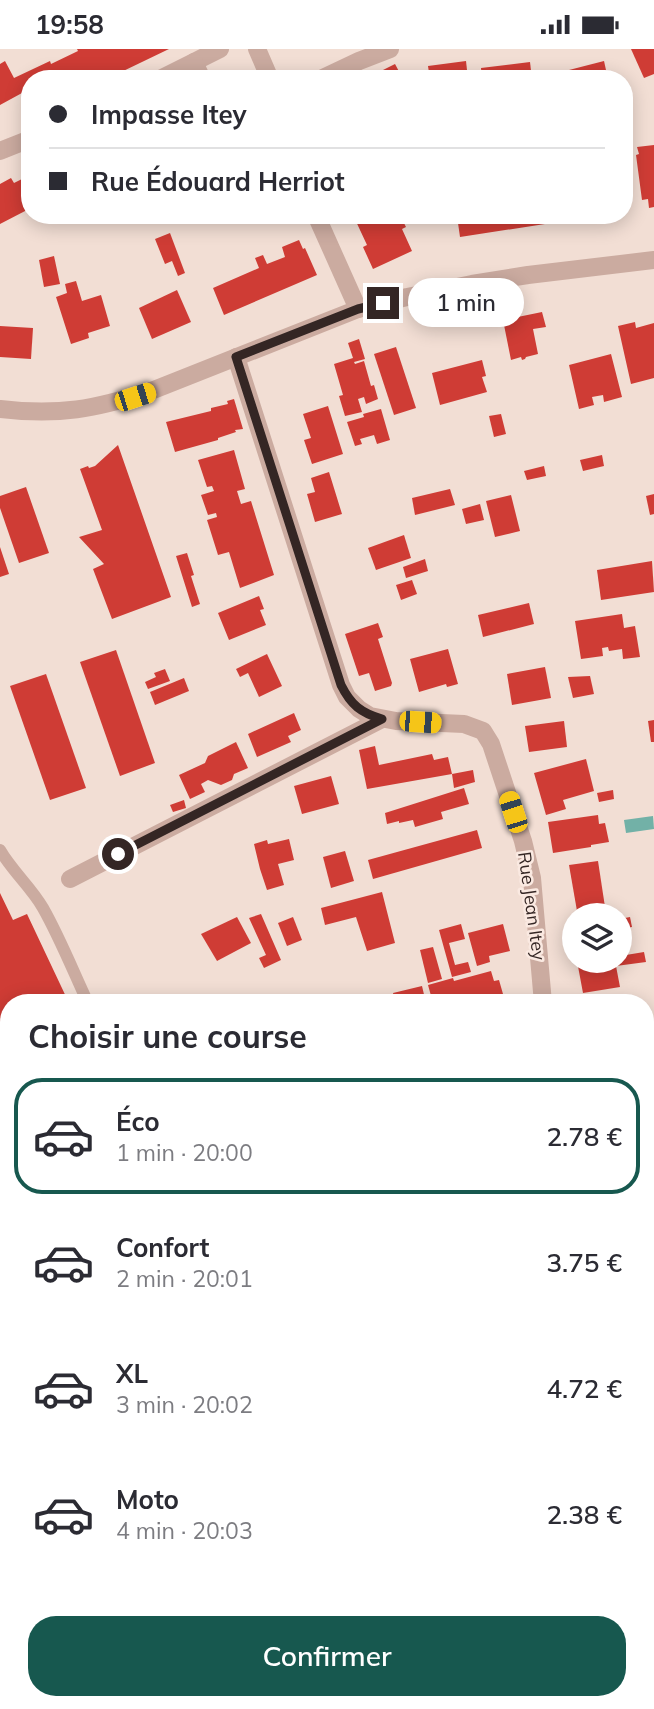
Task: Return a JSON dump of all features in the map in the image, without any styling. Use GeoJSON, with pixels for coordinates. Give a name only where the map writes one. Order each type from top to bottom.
{"type":"FeatureCollection","features":[{"type":"Feature","properties":{"kind":"street"},"geometry":{"type":"LineString","coordinates":[[178,70],[220,49]]}},
{"type":"Feature","properties":{"kind":"street"},"geometry":{"type":"LineString","coordinates":[[338,70],[370,53],[390,49]]}},
{"type":"Feature","properties":{"kind":"street"},"geometry":{"type":"LineString","coordinates":[[263,51],[268,70]]}},
{"type":"Feature","properties":{"kind":"street"},"geometry":{"type":"LineString","coordinates":[[194,62],[198,70]]}},
{"type":"Feature","properties":{"kind":"street"},"geometry":{"type":"LineString","coordinates":[[0,151],[21,143]]}},
{"type":"Feature","properties":{"kind":"street"},"geometry":{"type":"LineString","coordinates":[[320,224],[358,309]]}},
{"type":"Feature","properties":{"kind":"street"},"geometry":{"type":"LineString","coordinates":[[0,409],[59,412],[119,402],[358,309],[472,283],[654,260]]}},
{"type":"Feature","properties":{"kind":"street","name":"Rue Jean Itey"},"geometry":{"type":"LineString","coordinates":[[236,357],[347,697],[359,709],[382,719],[464,724],[483,731],[491,744],[523,841],[532,878],[542,994]]}},
{"type":"Feature","properties":{"kind":"street"},"geometry":{"type":"LineString","coordinates":[[70,879],[382,719]]}},
{"type":"Feature","properties":{"kind":"lane"},"geometry":{"type":"LineString","coordinates":[[0,850],[43,908],[84,994]]}},
{"type":"Feature","properties":{"kind":"water"},"geometry":{"type":"Polygon","coordinates":[[[653,816],[654,829],[626,833],[624,820],[653,816]]]}},
{"type":"Feature","properties":{"kind":"building"},"geometry":{"type":"Polygon","coordinates":[[[77,49],[169,49],[125,70],[31,70],[78,51],[77,49]]]}},
{"type":"Feature","properties":{"kind":"building"},"geometry":{"type":"Polygon","coordinates":[[[631,49],[654,49],[654,74],[644,78],[631,49]]]}},
{"type":"Feature","properties":{"kind":"building"},"geometry":{"type":"Polygon","coordinates":[[[5,61],[14,78],[21,75],[21,94],[0,105],[0,64],[5,61]]]}},
{"type":"Feature","properties":{"kind":"building"},"geometry":{"type":"Polygon","coordinates":[[[466,61],[467,70],[429,70],[428,66],[466,61]]]}},
{"type":"Feature","properties":{"kind":"building"},"geometry":{"type":"Polygon","coordinates":[[[604,61],[606,70],[569,70],[604,61]]]}},
{"type":"Feature","properties":{"kind":"building"},"geometry":{"type":"Polygon","coordinates":[[[530,62],[531,70],[481,70],[530,62]]]}},
{"type":"Feature","properties":{"kind":"building"},"geometry":{"type":"Polygon","coordinates":[[[395,64],[398,70],[383,70],[395,64]]]}},
{"type":"Feature","properties":{"kind":"building"},"geometry":{"type":"Polygon","coordinates":[[[654,145],[654,207],[649,208],[648,199],[642,200],[636,155],[639,154],[637,147],[654,145]]]}},
{"type":"Feature","properties":{"kind":"building"},"geometry":{"type":"Polygon","coordinates":[[[11,178],[14,183],[21,180],[21,213],[0,224],[0,184],[11,178]]]}},
{"type":"Feature","properties":{"kind":"building"},"geometry":{"type":"Polygon","coordinates":[[[357,224],[404,224],[406,227],[402,229],[412,251],[373,269],[363,247],[367,245],[357,224]]]}},
{"type":"Feature","properties":{"kind":"building"},"geometry":{"type":"Polygon","coordinates":[[[458,224],[545,224],[460,237],[458,224]]]}},
{"type":"Feature","properties":{"kind":"building"},"geometry":{"type":"Polygon","coordinates":[[[170,233],[185,273],[178,276],[172,261],[165,264],[155,239],[170,233]]]}},
{"type":"Feature","properties":{"kind":"building"},"geometry":{"type":"Polygon","coordinates":[[[299,240],[317,275],[224,315],[213,288],[259,268],[255,258],[263,255],[267,264],[285,257],[282,247],[299,240]]]}},
{"type":"Feature","properties":{"kind":"building"},"geometry":{"type":"Polygon","coordinates":[[[54,256],[60,284],[44,287],[39,260],[54,256]]]}},
{"type":"Feature","properties":{"kind":"building"},"geometry":{"type":"Polygon","coordinates":[[[76,281],[82,301],[101,295],[110,326],[88,333],[89,338],[71,344],[56,297],[67,293],[65,284],[76,281]]]}},
{"type":"Feature","properties":{"kind":"building"},"geometry":{"type":"Polygon","coordinates":[[[177,290],[191,322],[152,339],[139,308],[177,290]]]}},
{"type":"Feature","properties":{"kind":"building"},"geometry":{"type":"Polygon","coordinates":[[[542,312],[546,327],[533,329],[538,354],[522,360],[521,357],[511,360],[503,320],[542,312]]]}},
{"type":"Feature","properties":{"kind":"building"},"geometry":{"type":"Polygon","coordinates":[[[635,322],[636,328],[654,323],[654,378],[631,384],[618,326],[635,322]]]}},
{"type":"Feature","properties":{"kind":"building"},"geometry":{"type":"Polygon","coordinates":[[[0,326],[33,328],[31,359],[0,357],[0,326]]]}},
{"type":"Feature","properties":{"kind":"building"},"geometry":{"type":"Polygon","coordinates":[[[359,339],[365,359],[354,362],[364,361],[378,399],[366,404],[364,397],[358,399],[362,412],[345,416],[339,396],[343,395],[334,364],[353,358],[348,343],[359,339]]]}},
{"type":"Feature","properties":{"kind":"building"},"geometry":{"type":"Polygon","coordinates":[[[396,347],[416,408],[394,415],[374,354],[396,347]]]}},
{"type":"Feature","properties":{"kind":"building"},"geometry":{"type":"Polygon","coordinates":[[[611,354],[622,397],[604,402],[603,395],[592,397],[594,405],[579,409],[569,365],[611,354]]]}},
{"type":"Feature","properties":{"kind":"building"},"geometry":{"type":"Polygon","coordinates":[[[482,360],[486,376],[482,377],[487,392],[440,405],[432,373],[482,360]]]}},
{"type":"Feature","properties":{"kind":"building"},"geometry":{"type":"Polygon","coordinates":[[[234,399],[243,429],[235,430],[236,432],[218,440],[175,452],[166,422],[211,411],[211,408],[228,404],[227,401],[234,399]]]}},
{"type":"Feature","properties":{"kind":"building"},"geometry":{"type":"Polygon","coordinates":[[[328,406],[343,454],[312,464],[304,440],[311,438],[303,414],[328,406]]]}},
{"type":"Feature","properties":{"kind":"building"},"geometry":{"type":"Polygon","coordinates":[[[381,409],[390,440],[377,444],[374,435],[360,439],[362,444],[355,446],[347,422],[381,409]]]}},
{"type":"Feature","properties":{"kind":"building"},"geometry":{"type":"Polygon","coordinates":[[[501,414],[506,434],[494,437],[489,416],[501,414]]]}},
{"type":"Feature","properties":{"kind":"building"},"geometry":{"type":"Polygon","coordinates":[[[118,445],[171,597],[112,619],[93,569],[104,564],[79,537],[102,530],[80,469],[95,466],[118,445]]]}},
{"type":"Feature","properties":{"kind":"building"},"geometry":{"type":"Polygon","coordinates":[[[234,450],[245,489],[237,491],[241,504],[251,501],[274,575],[240,588],[229,552],[218,555],[207,520],[217,517],[216,513],[208,515],[201,495],[214,491],[212,486],[207,487],[198,460],[234,450]]]}},
{"type":"Feature","properties":{"kind":"building"},"geometry":{"type":"Polygon","coordinates":[[[602,455],[604,466],[583,471],[580,460],[602,455]]]}},
{"type":"Feature","properties":{"kind":"building"},"geometry":{"type":"Polygon","coordinates":[[[544,466],[546,476],[527,480],[524,471],[544,466]]]}},
{"type":"Feature","properties":{"kind":"building"},"geometry":{"type":"Polygon","coordinates":[[[329,472],[342,514],[315,522],[307,494],[315,492],[311,478],[329,472]]]}},
{"type":"Feature","properties":{"kind":"building"},"geometry":{"type":"Polygon","coordinates":[[[26,487],[49,553],[19,563],[0,508],[0,496],[26,487]]]}},
{"type":"Feature","properties":{"kind":"building"},"geometry":{"type":"Polygon","coordinates":[[[450,489],[455,505],[415,515],[412,498],[450,489]]]}},
{"type":"Feature","properties":{"kind":"building"},"geometry":{"type":"Polygon","coordinates":[[[654,494],[654,514],[650,515],[646,496],[654,494]]]}},
{"type":"Feature","properties":{"kind":"building"},"geometry":{"type":"Polygon","coordinates":[[[511,495],[520,531],[495,537],[486,501],[511,495]]]}},
{"type":"Feature","properties":{"kind":"building"},"geometry":{"type":"Polygon","coordinates":[[[480,504],[484,520],[466,524],[462,509],[480,504]]]}},
{"type":"Feature","properties":{"kind":"building"},"geometry":{"type":"Polygon","coordinates":[[[404,535],[411,558],[376,570],[368,548],[404,535]]]}},
{"type":"Feature","properties":{"kind":"building"},"geometry":{"type":"Polygon","coordinates":[[[0,547],[9,574],[0,577],[0,547]]]}},
{"type":"Feature","properties":{"kind":"building"},"geometry":{"type":"Polygon","coordinates":[[[187,553],[200,604],[192,607],[176,556],[187,553]]]}},
{"type":"Feature","properties":{"kind":"building"},"geometry":{"type":"Polygon","coordinates":[[[425,559],[428,571],[406,578],[403,567],[425,559]]]}},
{"type":"Feature","properties":{"kind":"building"},"geometry":{"type":"Polygon","coordinates":[[[652,561],[654,592],[601,600],[597,570],[652,561]]]}},
{"type":"Feature","properties":{"kind":"building"},"geometry":{"type":"Polygon","coordinates":[[[412,580],[417,594],[401,600],[396,585],[412,580]]]}},
{"type":"Feature","properties":{"kind":"building"},"geometry":{"type":"Polygon","coordinates":[[[259,596],[264,609],[260,610],[266,625],[229,640],[218,613],[259,596]]]}},
{"type":"Feature","properties":{"kind":"building"},"geometry":{"type":"Polygon","coordinates":[[[529,603],[534,624],[483,637],[478,615],[529,603]]]}},
{"type":"Feature","properties":{"kind":"building"},"geometry":{"type":"Polygon","coordinates":[[[622,614],[624,628],[635,626],[640,657],[623,659],[622,649],[609,651],[608,647],[602,648],[603,656],[581,659],[575,621],[622,614]]]}},
{"type":"Feature","properties":{"kind":"building"},"geometry":{"type":"Polygon","coordinates":[[[378,623],[383,637],[378,639],[392,683],[391,686],[375,691],[369,673],[359,676],[345,634],[378,623]]]}},
{"type":"Feature","properties":{"kind":"building"},"geometry":{"type":"Polygon","coordinates":[[[448,649],[458,684],[447,687],[446,684],[419,692],[410,659],[448,649]]]}},
{"type":"Feature","properties":{"kind":"building"},"geometry":{"type":"Polygon","coordinates":[[[116,650],[155,763],[120,776],[80,662],[116,650]]]}},
{"type":"Feature","properties":{"kind":"building"},"geometry":{"type":"Polygon","coordinates":[[[267,654],[282,686],[259,697],[248,673],[240,677],[236,669],[267,654]]]}},
{"type":"Feature","properties":{"kind":"building"},"geometry":{"type":"Polygon","coordinates":[[[545,667],[551,698],[512,705],[507,674],[545,667]]]}},
{"type":"Feature","properties":{"kind":"building"},"geometry":{"type":"Polygon","coordinates":[[[165,669],[170,681],[148,689],[145,682],[156,677],[154,673],[165,669]]]}},
{"type":"Feature","properties":{"kind":"building"},"geometry":{"type":"Polygon","coordinates":[[[46,674],[86,788],[50,800],[10,686],[46,674]]]}},
{"type":"Feature","properties":{"kind":"building"},"geometry":{"type":"Polygon","coordinates":[[[590,676],[594,694],[573,698],[568,677],[590,676]]]}},
{"type":"Feature","properties":{"kind":"building"},"geometry":{"type":"Polygon","coordinates":[[[184,678],[189,691],[155,705],[150,692],[184,678]]]}},
{"type":"Feature","properties":{"kind":"building"},"geometry":{"type":"Polygon","coordinates":[[[294,713],[301,730],[288,736],[291,742],[257,757],[248,734],[294,713]]]}},
{"type":"Feature","properties":{"kind":"building"},"geometry":{"type":"Polygon","coordinates":[[[654,720],[654,742],[651,742],[648,721],[654,720]]]}},
{"type":"Feature","properties":{"kind":"building"},"geometry":{"type":"Polygon","coordinates":[[[564,721],[567,747],[529,752],[525,726],[564,721]]]}},
{"type":"Feature","properties":{"kind":"building"},"geometry":{"type":"Polygon","coordinates":[[[236,742],[248,768],[234,774],[232,780],[221,785],[208,780],[201,784],[205,792],[190,799],[179,775],[205,763],[208,756],[236,742]]]}},
{"type":"Feature","properties":{"kind":"building"},"geometry":{"type":"Polygon","coordinates":[[[375,746],[379,765],[432,754],[434,760],[448,757],[452,774],[367,789],[359,750],[375,746]]]}},
{"type":"Feature","properties":{"kind":"building"},"geometry":{"type":"Polygon","coordinates":[[[586,759],[594,791],[563,800],[566,809],[546,815],[534,773],[586,759]]]}},
{"type":"Feature","properties":{"kind":"building"},"geometry":{"type":"Polygon","coordinates":[[[473,770],[475,782],[454,788],[452,774],[473,770]]]}},
{"type":"Feature","properties":{"kind":"building"},"geometry":{"type":"Polygon","coordinates":[[[331,776],[339,804],[302,814],[294,786],[331,776]]]}},
{"type":"Feature","properties":{"kind":"building"},"geometry":{"type":"Polygon","coordinates":[[[464,788],[469,804],[441,812],[443,819],[415,827],[413,820],[387,824],[385,813],[464,788]]]}},
{"type":"Feature","properties":{"kind":"building"},"geometry":{"type":"Polygon","coordinates":[[[613,790],[614,799],[599,802],[597,793],[613,790]]]}},
{"type":"Feature","properties":{"kind":"building"},"geometry":{"type":"Polygon","coordinates":[[[184,800],[186,808],[173,812],[170,805],[184,800]]]}},
{"type":"Feature","properties":{"kind":"building"},"geometry":{"type":"Polygon","coordinates":[[[598,815],[599,824],[605,823],[609,842],[553,853],[548,822],[598,815]]]}},
{"type":"Feature","properties":{"kind":"building"},"geometry":{"type":"Polygon","coordinates":[[[477,830],[482,848],[373,879],[368,860],[477,830]]]}},
{"type":"Feature","properties":{"kind":"building"},"geometry":{"type":"Polygon","coordinates":[[[289,839],[294,860],[278,864],[284,885],[267,890],[254,844],[267,840],[268,844],[289,839]]]}},
{"type":"Feature","properties":{"kind":"building"},"geometry":{"type":"Polygon","coordinates":[[[345,851],[354,881],[331,888],[323,857],[345,851]]]}},
{"type":"Feature","properties":{"kind":"building"},"geometry":{"type":"Polygon","coordinates":[[[598,861],[604,903],[576,903],[569,865],[598,861]]]}},
{"type":"Feature","properties":{"kind":"building"},"geometry":{"type":"Polygon","coordinates":[[[382,892],[395,943],[367,951],[356,917],[325,925],[321,908],[382,892]]]}},
{"type":"Feature","properties":{"kind":"building"},"geometry":{"type":"Polygon","coordinates":[[[0,893],[13,920],[27,914],[65,994],[0,994],[0,893]]]}},
{"type":"Feature","properties":{"kind":"building"},"geometry":{"type":"Polygon","coordinates":[[[261,914],[281,960],[264,968],[259,958],[266,955],[249,918],[261,914]]]}},
{"type":"Feature","properties":{"kind":"building"},"geometry":{"type":"Polygon","coordinates":[[[237,917],[251,943],[217,961],[201,934],[237,917]]]}},
{"type":"Feature","properties":{"kind":"building"},"geometry":{"type":"Polygon","coordinates":[[[293,917],[302,940],[287,946],[278,923],[293,917]]]}},
{"type":"Feature","properties":{"kind":"building"},"geometry":{"type":"Polygon","coordinates":[[[461,924],[465,939],[449,943],[455,965],[468,962],[471,972],[452,977],[439,930],[461,924]]]}},
{"type":"Feature","properties":{"kind":"building"},"geometry":{"type":"Polygon","coordinates":[[[503,924],[510,951],[489,956],[490,962],[477,966],[468,933],[503,924]]]}},
{"type":"Feature","properties":{"kind":"building"},"geometry":{"type":"Polygon","coordinates":[[[433,947],[442,979],[428,983],[420,950],[433,947]]]}},
{"type":"Feature","properties":{"kind":"building"},"geometry":{"type":"Polygon","coordinates":[[[644,952],[646,962],[632,964],[632,954],[644,952]]]}},
{"type":"Feature","properties":{"kind":"building"},"geometry":{"type":"Polygon","coordinates":[[[491,971],[494,981],[499,980],[503,994],[430,994],[428,985],[453,978],[454,981],[491,971]]]}},
{"type":"Feature","properties":{"kind":"building"},"geometry":{"type":"Polygon","coordinates":[[[579,973],[617,973],[620,987],[583,993],[579,973]]]}},
{"type":"Feature","properties":{"kind":"building"},"geometry":{"type":"Polygon","coordinates":[[[422,986],[424,994],[393,994],[422,986]]]}},
{"type":"Feature","properties":{"kind":"route"},"geometry":{"type":"LineString","coordinates":[[118,854],[382,719],[359,709],[347,697],[341,685],[236,357],[358,309],[383,303]]}}]}
